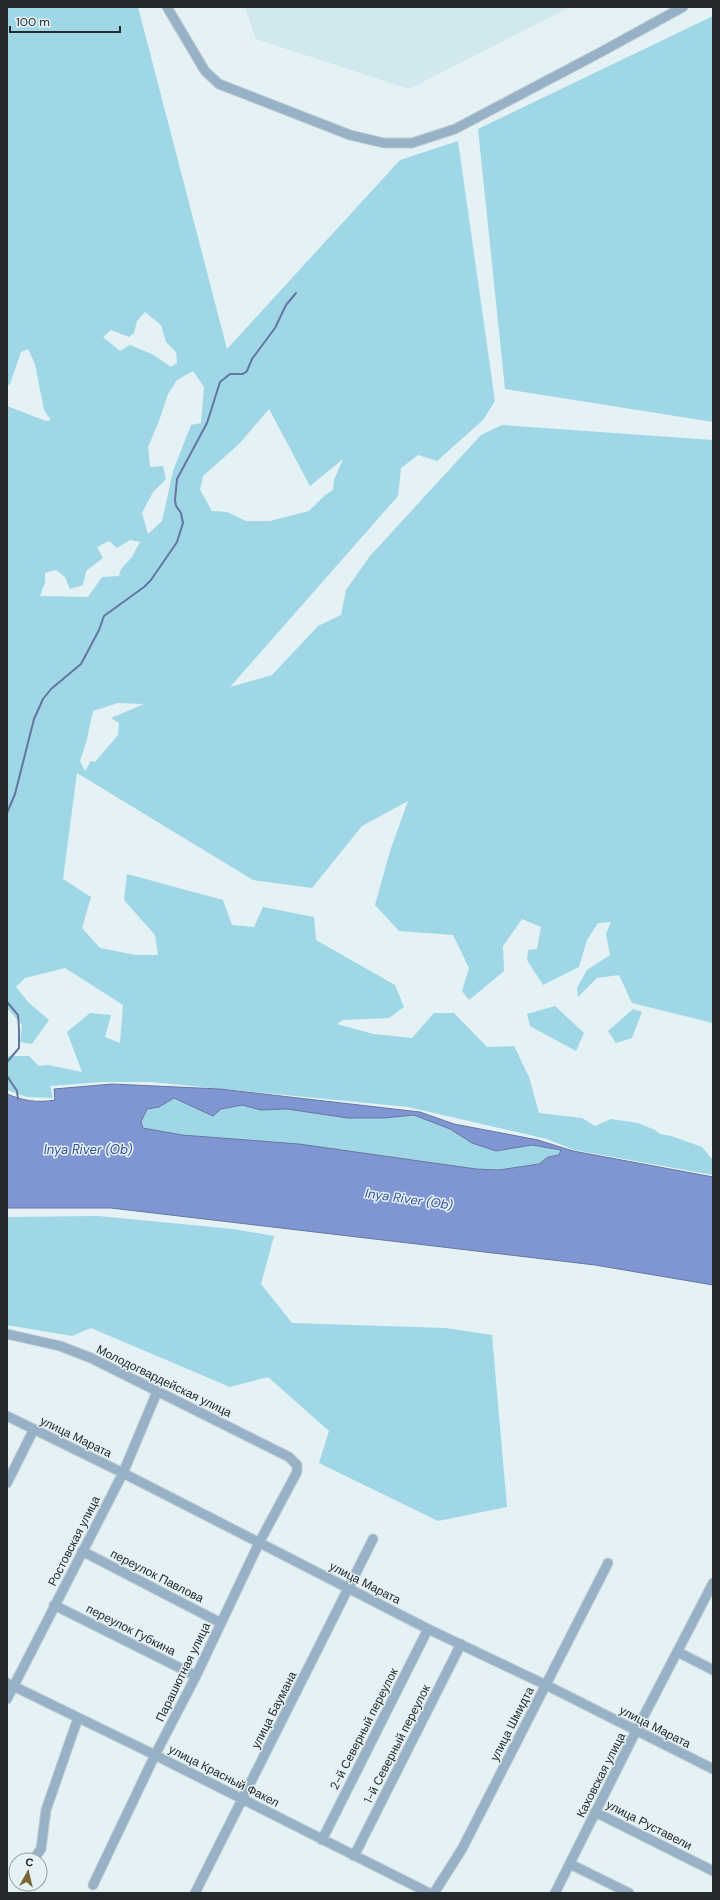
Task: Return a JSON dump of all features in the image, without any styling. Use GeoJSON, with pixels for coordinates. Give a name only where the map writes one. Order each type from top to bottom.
{"type":"FeatureCollection","features":[{"type":"Feature","properties":{"kind":"street"},"geometry":{"type":"LineString","coordinates":[[167,7],[205,71],[219,84],[350,135],[384,143],[412,143],[455,129],[683,7]]}},
{"type":"Feature","properties":{"kind":"street","name":"Молодогвардейская улица"},"geometry":{"type":"LineString","coordinates":[[7,1334],[60,1346],[91,1358],[289,1457],[297,1466],[297,1472]]}},
{"type":"Feature","properties":{"kind":"street","name":"Ростовская улица"},"geometry":{"type":"LineString","coordinates":[[7,1699],[10,1685],[123,1473],[157,1392]]}},
{"type":"Feature","properties":{"kind":"street","name":"улица Марата"},"geometry":{"type":"LineString","coordinates":[[7,1416],[123,1473],[428,1629],[546,1685],[713,1769]]}},
{"type":"Feature","properties":{"kind":"street"},"geometry":{"type":"LineString","coordinates":[[7,1483],[34,1430]]}},
{"type":"Feature","properties":{"kind":"street","name":"Парашютная улица"},"geometry":{"type":"LineString","coordinates":[[93,1885],[155,1755],[196,1676],[259,1543],[297,1472]]}},
{"type":"Feature","properties":{"kind":"street","name":"улица Баумана"},"geometry":{"type":"LineString","coordinates":[[195,1893],[374,1539]]}},
{"type":"Feature","properties":{"kind":"street","name":"переулок Павлова"},"geometry":{"type":"LineString","coordinates":[[82,1551],[221,1623]]}},
{"type":"Feature","properties":{"kind":"street","name":"улица Шмидта"},"geometry":{"type":"LineString","coordinates":[[434,1893],[462,1849],[608,1564]]}},
{"type":"Feature","properties":{"kind":"street","name":"Каховская улица"},"geometry":{"type":"LineString","coordinates":[[556,1893],[636,1731],[713,1583]]}},
{"type":"Feature","properties":{"kind":"street","name":"переулок Губкина"},"geometry":{"type":"LineString","coordinates":[[54,1605],[196,1676]]}},
{"type":"Feature","properties":{"kind":"street","name":"2-й Северный переулок"},"geometry":{"type":"LineString","coordinates":[[322,1840],[428,1629]]}},
{"type":"Feature","properties":{"kind":"street","name":"1-й Северный переулок"},"geometry":{"type":"LineString","coordinates":[[354,1856],[461,1644]]}},
{"type":"Feature","properties":{"kind":"street"},"geometry":{"type":"LineString","coordinates":[[678,1652],[713,1670]]}},
{"type":"Feature","properties":{"kind":"street","name":"улица Красный Факел"},"geometry":{"type":"LineString","coordinates":[[10,1685],[155,1755],[429,1893]]}},
{"type":"Feature","properties":{"kind":"street"},"geometry":{"type":"LineString","coordinates":[[39,1852],[41,1849],[46,1810],[78,1718]]}},
{"type":"Feature","properties":{"kind":"street","name":"улица Руставели"},"geometry":{"type":"LineString","coordinates":[[595,1812],[713,1871]]}},
{"type":"Feature","properties":{"kind":"street"},"geometry":{"type":"LineString","coordinates":[[570,1864],[629,1893]]}},
{"type":"Feature","properties":{"kind":"shaded area"},"geometry":{"type":"Polygon","coordinates":[[[7,7],[138,7],[227,349],[400,160],[458,141],[495,401],[483,420],[437,461],[418,455],[401,468],[398,496],[230,687],[272,675],[318,626],[341,615],[346,590],[370,556],[481,435],[502,425],[713,440],[713,1023],[632,1003],[619,975],[597,978],[578,997],[577,988],[587,970],[610,955],[606,934],[611,922],[598,923],[587,940],[579,967],[543,985],[527,960],[528,950],[537,949],[541,927],[522,919],[503,946],[504,971],[469,1000],[462,991],[469,968],[453,935],[399,931],[375,905],[390,851],[408,801],[362,826],[312,888],[253,880],[77,773],[63,879],[91,897],[82,928],[100,948],[136,955],[158,955],[155,935],[124,900],[127,874],[223,900],[232,925],[254,927],[263,907],[314,917],[316,940],[395,985],[404,1007],[389,1018],[343,1020],[337,1024],[373,1034],[412,1038],[434,1013],[454,1013],[487,1047],[514,1046],[529,1077],[539,1113],[582,1118],[595,1126],[611,1119],[638,1123],[655,1130],[660,1134],[671,1136],[702,1147],[711,1158],[713,1157],[713,1175],[574,1150],[547,1139],[408,1107],[151,1082],[102,1082],[50,1086],[53,1098],[27,1097],[7,1090],[7,1057],[9,1056],[29,1056],[39,1066],[48,1065],[82,1072],[67,1032],[90,1013],[111,1015],[105,1037],[120,1043],[123,1005],[65,968],[25,978],[16,987],[29,1003],[49,1020],[32,1044],[20,1042],[22,1025],[7,1008],[7,406],[46,421],[51,420],[44,410],[35,364],[28,349],[21,352],[10,384],[7,386],[7,7]],[[145,312],[137,321],[134,333],[129,337],[111,330],[103,337],[120,351],[130,345],[152,354],[171,367],[177,363],[176,352],[166,342],[161,325],[145,312]],[[193,371],[177,380],[168,394],[148,447],[150,467],[163,466],[166,479],[153,492],[142,513],[148,534],[162,521],[173,471],[191,425],[201,423],[204,387],[193,371]],[[269,409],[239,444],[203,476],[200,490],[212,511],[227,512],[246,521],[270,521],[309,511],[325,495],[333,490],[334,480],[343,459],[310,486],[269,409]],[[130,540],[117,548],[109,541],[97,547],[103,558],[86,571],[83,585],[70,589],[65,577],[56,570],[45,573],[45,582],[40,596],[88,597],[102,577],[119,576],[121,569],[132,557],[140,542],[130,540]],[[118,703],[93,711],[86,743],[80,761],[85,771],[91,761],[95,762],[118,735],[119,723],[111,718],[144,704],[118,703]]]}},
{"type":"Feature","properties":{"kind":"shaded area"},"geometry":{"type":"Polygon","coordinates":[[[245,7],[570,7],[409,89],[256,39],[245,7]]]}},
{"type":"Feature","properties":{"kind":"shaded area"},"geometry":{"type":"Polygon","coordinates":[[[713,16],[713,422],[505,389],[478,129],[713,16]]]}},
{"type":"Feature","properties":{"kind":"shaded area"},"geometry":{"type":"Polygon","coordinates":[[[555,1006],[584,1033],[576,1051],[530,1026],[527,1014],[555,1006]]]}},
{"type":"Feature","properties":{"kind":"shaded area"},"geometry":{"type":"Polygon","coordinates":[[[633,1009],[642,1012],[632,1038],[616,1043],[608,1031],[633,1009]]]}},
{"type":"Feature","properties":{"kind":"shaded area"},"geometry":{"type":"Polygon","coordinates":[[[174,1098],[213,1116],[221,1109],[242,1105],[261,1110],[287,1109],[348,1118],[384,1118],[414,1115],[450,1129],[472,1143],[496,1151],[532,1145],[561,1150],[559,1155],[548,1157],[539,1164],[499,1170],[476,1169],[299,1144],[182,1135],[143,1128],[141,1123],[147,1109],[159,1107],[174,1098]]]}},
{"type":"Feature","properties":{"kind":"shaded area"},"geometry":{"type":"Polygon","coordinates":[[[98,1216],[233,1229],[274,1236],[261,1284],[292,1323],[445,1328],[492,1335],[507,1507],[438,1521],[319,1463],[329,1431],[268,1377],[230,1387],[91,1328],[72,1336],[7,1325],[7,1217],[98,1216]]]}},
{"type":"Feature","properties":{"kind":"water","name":"Inya River (Ob)"},"geometry":{"type":"Polygon","coordinates":[[[112,1084],[220,1089],[420,1112],[454,1124],[538,1140],[573,1151],[713,1177],[713,1285],[595,1265],[111,1208],[7,1208],[7,1094],[31,1101],[48,1101],[55,1100],[54,1089],[112,1084]],[[174,1098],[159,1107],[147,1109],[141,1122],[143,1128],[182,1135],[299,1144],[476,1169],[499,1170],[539,1164],[548,1157],[559,1155],[561,1150],[532,1145],[496,1151],[472,1143],[450,1129],[414,1115],[384,1118],[348,1118],[287,1109],[261,1110],[242,1105],[221,1109],[213,1116],[174,1098]]]}},
{"type":"Feature","properties":{"kind":"waterway"},"geometry":{"type":"LineString","coordinates":[[7,813],[15,794],[34,719],[43,699],[51,689],[81,664],[99,630],[104,616],[144,587],[151,580],[177,542],[183,523],[181,513],[176,506],[175,500],[177,479],[207,423],[220,382],[230,374],[243,374],[247,371],[252,359],[275,328],[286,305],[296,293]]}},
{"type":"Feature","properties":{"kind":"waterway"},"geometry":{"type":"LineString","coordinates":[[7,1002],[18,1015],[19,1028],[19,1048],[7,1062]]}},
{"type":"Feature","properties":{"kind":"waterway"},"geometry":{"type":"LineString","coordinates":[[7,1076],[17,1091],[18,1099]]}}]}
